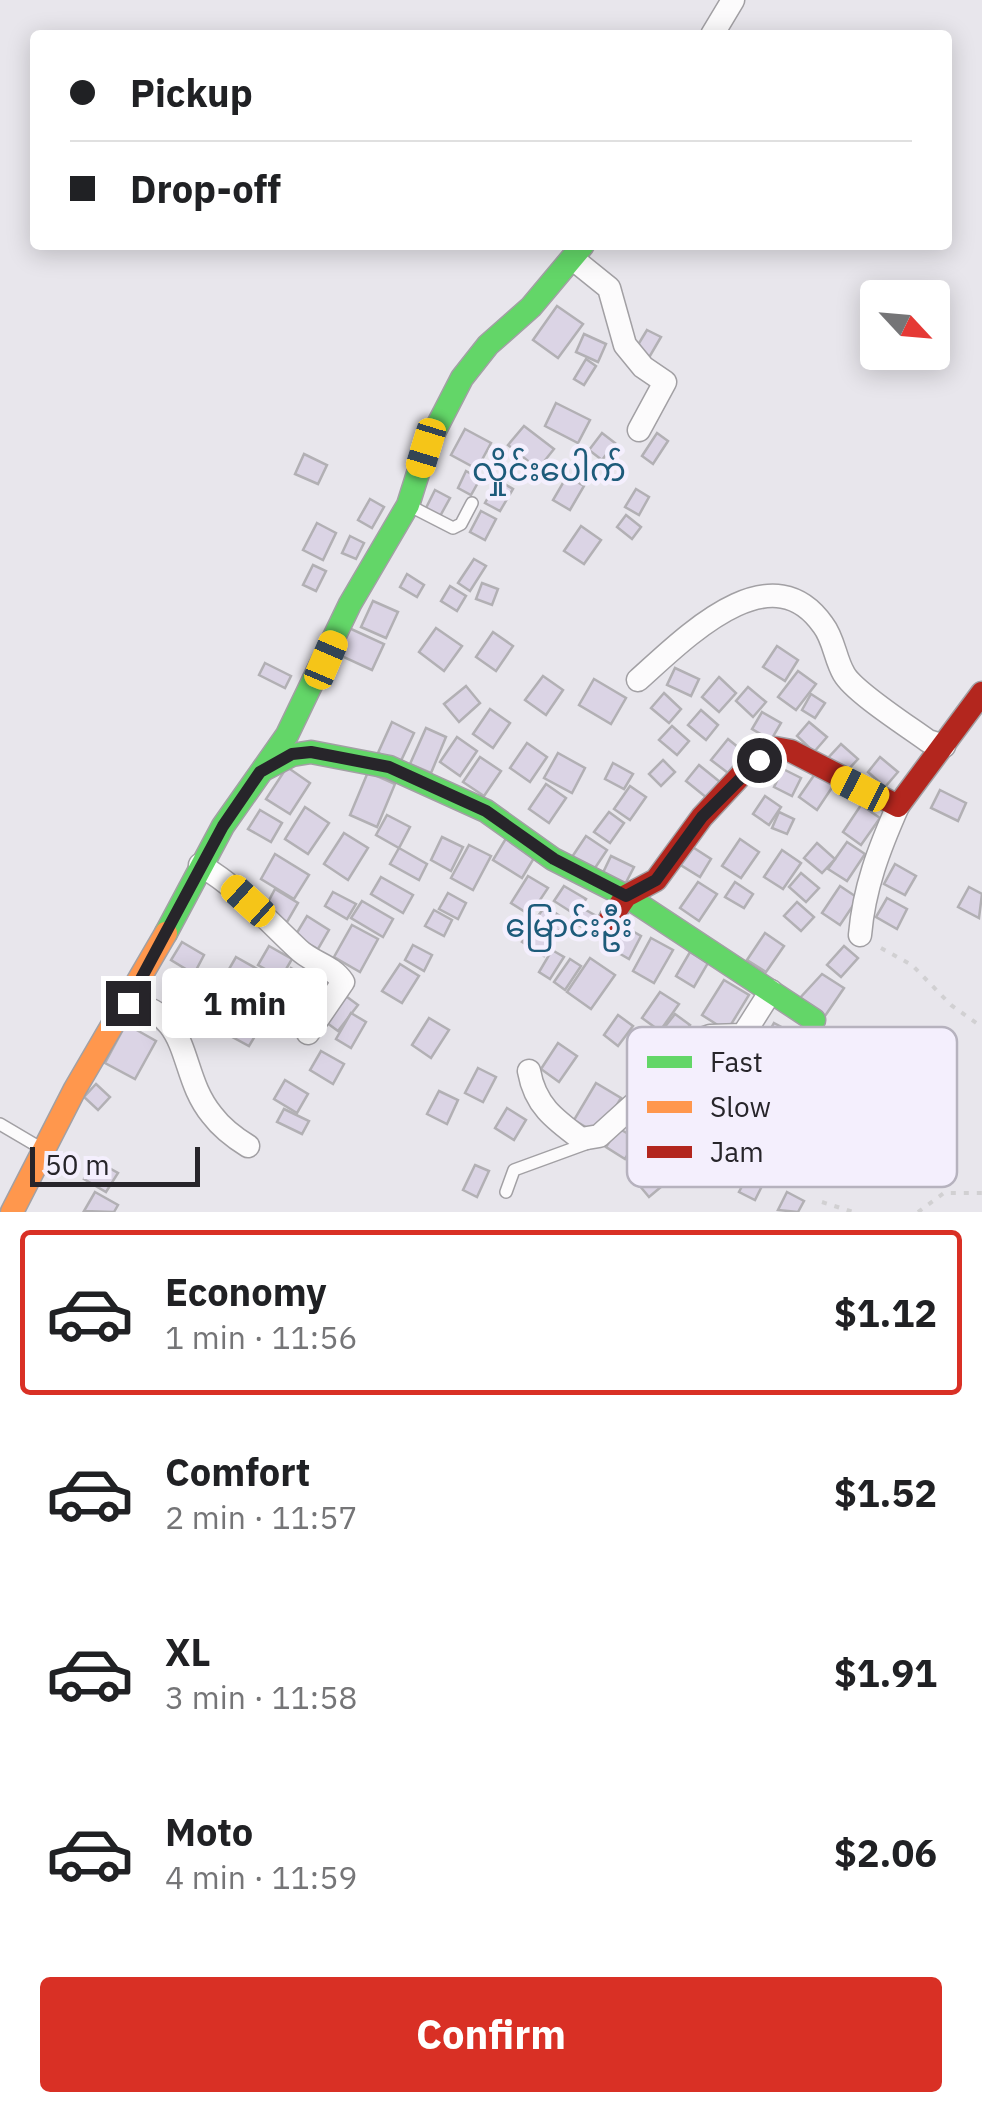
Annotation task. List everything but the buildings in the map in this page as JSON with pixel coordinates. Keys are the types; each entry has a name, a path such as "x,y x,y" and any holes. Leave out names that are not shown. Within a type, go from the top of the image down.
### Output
{"street":[{"path":"715,30 733,0"},
{"path":"12,1212 74,1089 128,1003 200,865 287,734 350,604 408,505 426,448 462,378 488,345 532,307 578,252 608,288 625,345 643,367 666,382 639,430"},
{"path":"638,680 685,638 732,604 758,596 795,600 823,624 845,677 928,742 944,746"},
{"path":"860,935 867,886 898,806 982,693"},
{"path":"610,919 626,896 656,880 702,817 743,773 776,748 790,751 898,806"},
{"path":"260,772 292,754 311,752 389,767 486,811 554,859 626,896 814,1020"},
{"path":"200,865 223,878 301,952 343,982 308,1032"},
{"path":"748,1027 770,991"},
{"path":"128,1003 148,1006 169,1020 210,1114 248,1146"},
{"path":"529,1071 533,1095 551,1117 581,1138 596,1138 627,1110"}],"lane":[{"path":"408,505 453,528 461,524 472,503"},
{"path":"0,1124 44,1150"},
{"path":"506,1192 514,1170 582,1148 596,1138"}],"path":[{"path":"860,935 912,965 951,1006 982,1028"},
{"path":"918,1212 944,1192 982,1193"},
{"path":"822,1202 853,1212"}],"traffic: fast":[{"path":"166,933 223,826 287,735 350,604 408,505 426,448 462,378 488,345 531,307 579,250"},
{"path":"263,770 292,755 311,752 389,767 486,811 553,859 626,896 814,1020"}],"traffic: slow":[{"path":"12,1212 75,1089 166,933"}],"traffic: jam":[{"path":"610,919 626,896 656,880 702,817 743,773 775,748 791,751 898,806 982,693"}],"district":[{"name":"လှိုင်းပေါက်","path":"549,470"},
{"name":"မြောင်းဦး","path":"569,926"}],"route":[{"path":"128,1003 223,826 260,772 292,754 311,752 389,767 486,811 554,859 626,896 656,880 702,817 759,760"}]}
